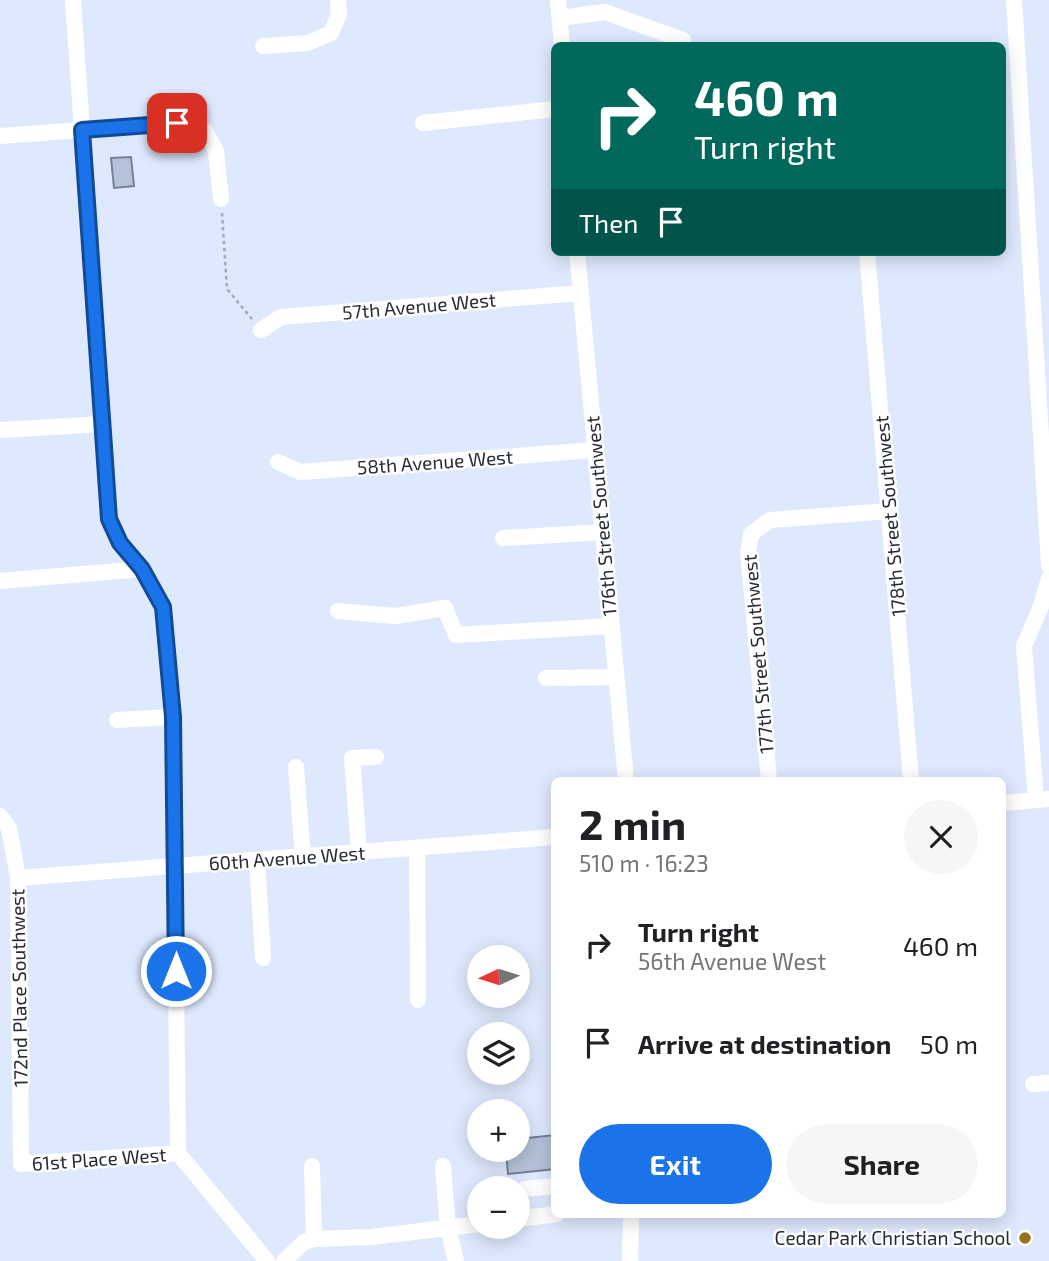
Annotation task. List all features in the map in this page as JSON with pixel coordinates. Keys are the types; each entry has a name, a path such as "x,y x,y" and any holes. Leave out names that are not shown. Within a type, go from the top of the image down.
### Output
{"street":[{"path":"73,0 109,519 120,543 142,569 163,607 173,717 178,1153 267,1261"},
{"path":"263,46 308,43 331,33 339,14 338,0"},
{"path":"558,0 562,42"},
{"path":"1014,0 1010,62 1049,565"},
{"path":"560,19 605,12 683,40"},
{"path":"424,123 551,110"},
{"path":"0,136 177,123 205,131 216,151 221,199"},
{"name":"176th Street Southwest","path":"578,256 626,777"},
{"name":"178th Street Southwest","path":"867,256 911,777"},
{"name":"57th Avenue West","path":"261,330 281,317 581,293"},
{"path":"0,430 102,424"},
{"name":"58th Avenue West","path":"278,461 300,472 595,450"},
{"name":"177th Street Southwest","path":"769,777 748,552 755,529 770,520 890,511"},
{"path":"503,538 603,532"},
{"path":"0,581 142,569"},
{"path":"1006,803 1043,799 1024,646 1048,589 1049,578"},
{"path":"338,611 396,616 446,608 456,635 611,626"},
{"path":"546,678 616,677"},
{"path":"117,720 173,717"},
{"path":"359,852 352,758 376,757"},
{"path":"296,767 303,857"},
{"name":"172nd Place Southwest","path":"0,816 9,828 18,878 21,1164"},
{"name":"60th Avenue West","path":"18,878 551,837"},
{"path":"417,848 418,1000"},
{"path":"257,860 263,958"},
{"name":"61st Place West","path":"21,1164 178,1153"},
{"path":"312,1166 314,1239"},
{"path":"443,1166 448,1228 456,1261"},
{"path":"530,1188 551,1186"},
{"path":"530,1213 551,1214"},
{"path":"630,1261 631,1218"},
{"path":"284,1261 304,1242 314,1239 467,1226"}],"path":[{"path":"221,199 227,289 261,330"}],"building":[{"path":"131,157 134,186 114,188 111,158"},
{"path":"551,1135 551,1169 508,1174 507,1162 530,1162 530,1138"}],"place":[{"name":"Cedar Park Christian School","path":"1025,1238"}],"route":[{"path":"176,971 173,717 163,607 142,569 120,543 109,519 82,130 177,123"}]}
